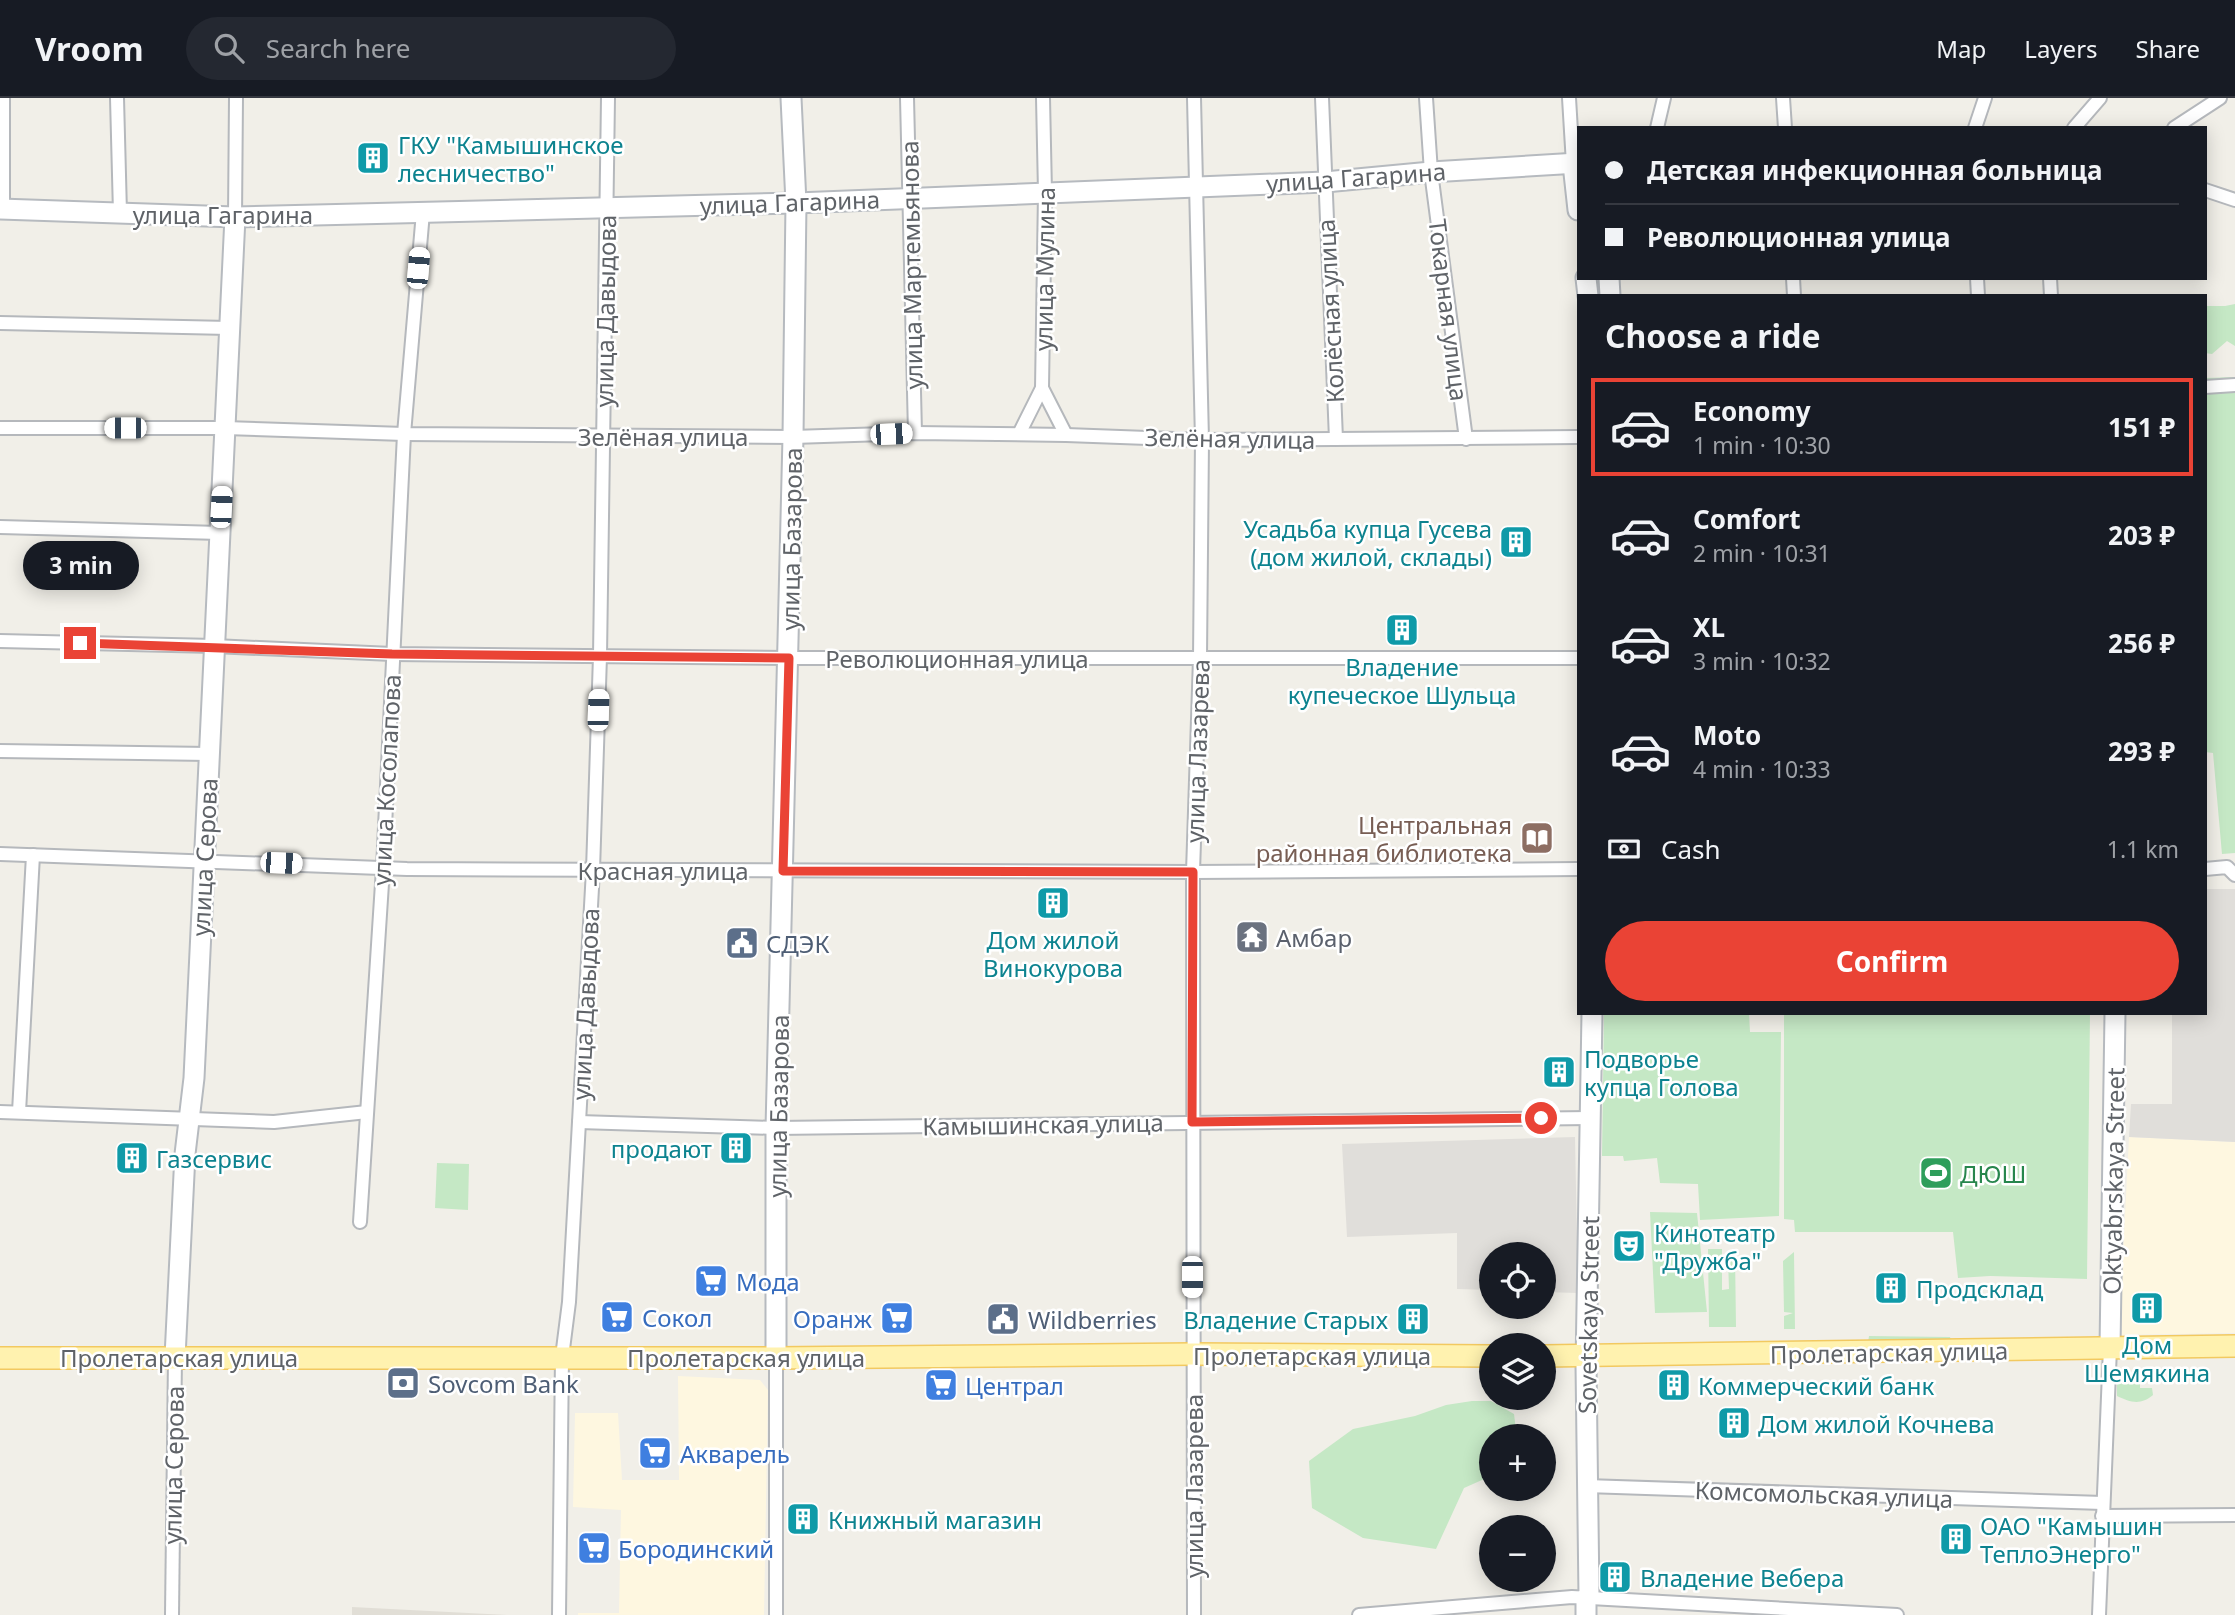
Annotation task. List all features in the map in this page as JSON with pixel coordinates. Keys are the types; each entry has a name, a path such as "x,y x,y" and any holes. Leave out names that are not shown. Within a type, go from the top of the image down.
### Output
{"main road":[{"name":"Пролетарская улица","path":"1556,1356 2235,1346"},
{"name":"Пролетарская улица","path":"0,1358 776,1358 1193,1354 1479,1356"}],"street":[{"path":"2,209 3,98"},
{"path":"117,98 120,213"},
{"name":"улица Серова","path":"172,1615 175,1357 185,1154 194,1078 235,217 236,98"},
{"name":"улица Давыдова","path":"559,1615 562,1357 569,1302 593,870 600,656 608,98"},
{"name":"улица Базарова","path":"776,1358 776,1128 789,658 796,202 791,98"},
{"name":"улица Мартемьянова","path":"907,98 915,433"},
{"name":"улица Мулина","path":"1043,98 1045,192 1042,388 1066,435"},
{"name":"улица Лазарева","path":"1194,98 1202,440 1200,657 1193,872 1194,1615"},
{"name":"Колёсная улица","path":"1322,98 1336,439"},
{"name":"Токарная улица","path":"1426,98 1432,172 1466,439"},
{"path":"1569,98 1577,187"},
{"path":"1657,126 1664,98"},
{"path":"1783,98 1785,126"},
{"path":"1976,126 1985,98"},
{"path":"2076,126 2099,98"},
{"path":"2177,126 2220,98"},
{"name":"улица Гагарина","path":"2,209 235,217 608,208 1325,182 1432,172 1576,164"},
{"path":"2207,191 2235,201"},
{"name":"улица Косолапова","path":"360,1222 383,867 404,434 423,212"},
{"path":"0,323 229,328"},
{"path":"2207,387 2235,386"},
{"path":"1019,434 1042,388"},
{"name":"Зелёная улица","path":"0,428 225,428 404,434 602,436 1019,434 1202,440 1577,437"},
{"path":"0,527 219,533"},
{"name":"Революционная улица","path":"0,641 392,654 789,658 1577,658"},
{"path":"0,751 209,754"},
{"name":"Красная улица","path":"0,854 383,867 593,870 1577,870"},
{"path":"19,1112 33,855"},
{"path":"2207,869 2231,871"},
{"name":"Sovetskaya Street","path":"1586,1607 1589,1596 1586,1357 1591,1015"},
{"name":"Oktyabrskaya Street","path":"2110,1348 2115,1015"},
{"path":"0,1112 274,1122 367,1112"},
{"name":"Камышинская улица","path":"579,1122 776,1128 1591,1118"},
{"path":"2099,1615 2110,1348"},
{"path":"776,1358 776,1615"},
{"name":"Комсомольская улица","path":"1586,1486 2103,1503"},
{"path":"2102,1516 2235,1515"},
{"path":"1359,1615 1572,1597 1586,1607 1897,1615"}],"shaded area":[{"path":"2207,889 2235,889 2235,1142 2129,1137 2131,1104 2172,1104 2172,1015 2207,1015"},
{"path":"1575,1137 1578,1293 1556,1292 1556,1242 1479,1242 1479,1290 1457,1289 1457,1233 1347,1237 1342,1144"},
{"path":"2129,1137 2235,1142 2235,1333 2119,1335"},
{"path":"678,1376 760,1380 768,1390 764,1615 578,1615 619,1613 621,1510 573,1507 575,1413 618,1413 622,1480 679,1480"},
{"path":"352,1607 507,1615 352,1615"}],"green space":[{"path":"2235,304 2235,346 2227,341 2212,354 2207,353 2207,306"},
{"path":"2235,377 2235,853 2222,854 2213,753 2207,752 2207,378"},
{"path":"1604,1015 1749,1015 1750,1032 1781,1032 1779,1216 1700,1220 1698,1184 1660,1183 1657,1158 1624,1161 1623,1156 1602,1156"},
{"name":"ДЮШ","path":"1784,1015 2090,1015 2087,1279 1990,1276 1958,1278 1953,1232 1795,1232 1794,1220 1784,1219"},
{"path":"437,1163 469,1164 468,1210 435,1208"},
{"path":"1650,1212 1697,1213 1707,1312 1655,1313"},
{"path":"1708,1249 1722,1249 1722,1290 1729,1289 1728,1260 1735,1254 1736,1327 1709,1327"},
{"path":"1794,1252 1795,1329 1784,1329 1784,1316 1793,1313 1784,1312 1783,1261"},
{"path":"1869,1336 1950,1337 1952,1344 1868,1343"},
{"path":"2120,1374 2140,1374 2140,1388 2152,1388 2153,1395 2144,1401 2135,1402 2117,1396 2117,1379"},
{"path":"1479,1401 1479,1410 1507,1410 1514,1414 1515,1424 1479,1424 1479,1481 1464,1488 1436,1549 1363,1538 1312,1508 1309,1461 1353,1429 1415,1416 1446,1405"}],"place":[{"name":"ГКУ \"Камышинское лесничество\"","path":"373,158"},
{"name":"Усадьба купца Гусева (дом жилой, склады)","path":"1516,542"},
{"name":"Владение купеческое Шульца","path":"1402,630"},
{"name":"Центральная районная библиотека","path":"1537,838"},
{"name":"Дом жилой Винокурова","path":"1053,903"},
{"name":"Амбар","path":"1252,937"},
{"name":"СДЭК","path":"742,943"},
{"name":"Подворье купца Голова","path":"1559,1072"},
{"name":"продают","path":"736,1148"},
{"name":"Газсервис","path":"132,1158"},
{"name":"ДЮШ","path":"1936,1173"},
{"name":"Кинотеатр \"Дружба\"","path":"1629,1246"},
{"name":"Мода","path":"711,1281"},
{"name":"Продсклад","path":"1891,1288"},
{"name":"Дом Шемякина","path":"2147,1308"},
{"name":"Сокол","path":"617,1317"},
{"name":"Оранж","path":"897,1318"},
{"name":"Wildberries","path":"1003,1319"},
{"name":"Владение Старых","path":"1413,1319"},
{"name":"Sovcom Bank","path":"403,1383"},
{"name":"Централ","path":"941,1385"},
{"name":"Коммерческий банк","path":"1674,1385"},
{"name":"Дом жилой Кочнева","path":"1734,1423"},
{"name":"Акварель","path":"655,1453"},
{"name":"Книжный магазин","path":"803,1519"},
{"name":"ОАО \"Камышин ТеплоЭнерго\"","path":"1956,1539"},
{"name":"Бородинский","path":"594,1548"},
{"name":"Владение Вебера","path":"1615,1577"}],"route":[{"path":"80,643 392,654 789,658 783,871 1193,872 1192,1122 1541,1118"}]}
